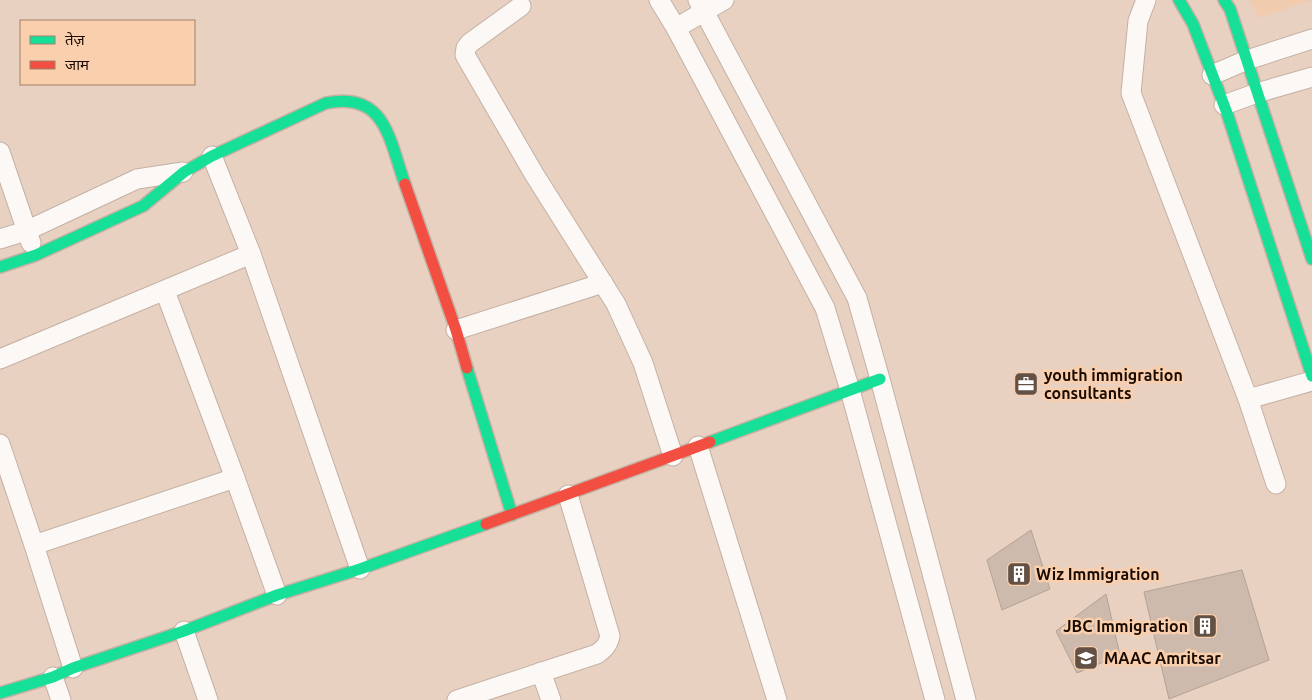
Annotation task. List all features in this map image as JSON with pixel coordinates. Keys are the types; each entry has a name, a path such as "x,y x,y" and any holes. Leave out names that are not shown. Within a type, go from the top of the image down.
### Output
{"street":[{"path":"659,0 676,28 825,308 850,390 935,700"},
{"path":"676,28 702,6 724,0"},
{"path":"1146,0 1138,21 1130,93 1248,399 1276,484"},
{"path":"1179,0 1193,24 1224,105 1312,376"},
{"path":"1224,0 1230,9 1312,259"},
{"path":"521,6 470,43 466,48 466,55 534,174 616,304 643,363 673,456"},
{"path":"702,6 856,298 880,379 966,700"},
{"path":"1212,75 1247,60 1312,39"},
{"path":"1224,105 1312,76"},
{"path":"0,266 36,255 143,206 184,172 212,156 326,103 337,101 354,102 370,107 384,124 456,330 512,515"},
{"path":"0,152 26,231 36,255"},
{"path":"212,156 251,254 360,569"},
{"path":"0,239 26,231 137,179 184,172"},
{"path":"0,359 251,254"},
{"path":"456,330 603,284"},
{"path":"165,291 277,595"},
{"path":"0,693 53,677 73,668 184,631 277,595 360,569 512,515 880,379"},
{"path":"1248,399 1312,381"},
{"path":"0,444 73,668"},
{"path":"698,446 777,700"},
{"path":"34,545 235,478"},
{"path":"456,700 597,654 609,642 610,636 568,495"},
{"path":"184,631 208,700"},
{"path":"541,672 551,700"},
{"path":"53,677 60,700"}],"shaded area":[{"path":"1249,0 1312,0 1259,18"}],"building":[{"name":"Wiz Immigration","path":"1031,530 1050,589 1002,610 987,560"},
{"name":"JBC Immigration","path":"1242,570 1269,660 1169,699 1144,592"},
{"path":"1106,594 1120,655 1077,673 1056,631"}],"traffic: fast":[{"path":"1179,0 1193,24 1227,113 1312,376"},
{"path":"1224,0 1230,9 1312,259"},
{"path":"0,267 36,255 143,206 184,172 212,156 326,103 346,101 361,104 373,112 382,122 389,136 405,184"},
{"path":"467,368 512,515"},
{"path":"710,442 880,379"},
{"path":"0,693 53,677 73,668 184,631 277,595 360,569 486,524"}],"traffic: jam":[{"path":"405,184 456,330 467,368"},
{"path":"486,524 710,442"}],"place":[{"name":"youth immigration consultants","path":"1026,384"},
{"name":"Wiz Immigration","path":"1019,574"},
{"name":"JBC Immigration","path":"1205,626"},
{"name":"MAAC Amritsar","path":"1086,658"}]}
